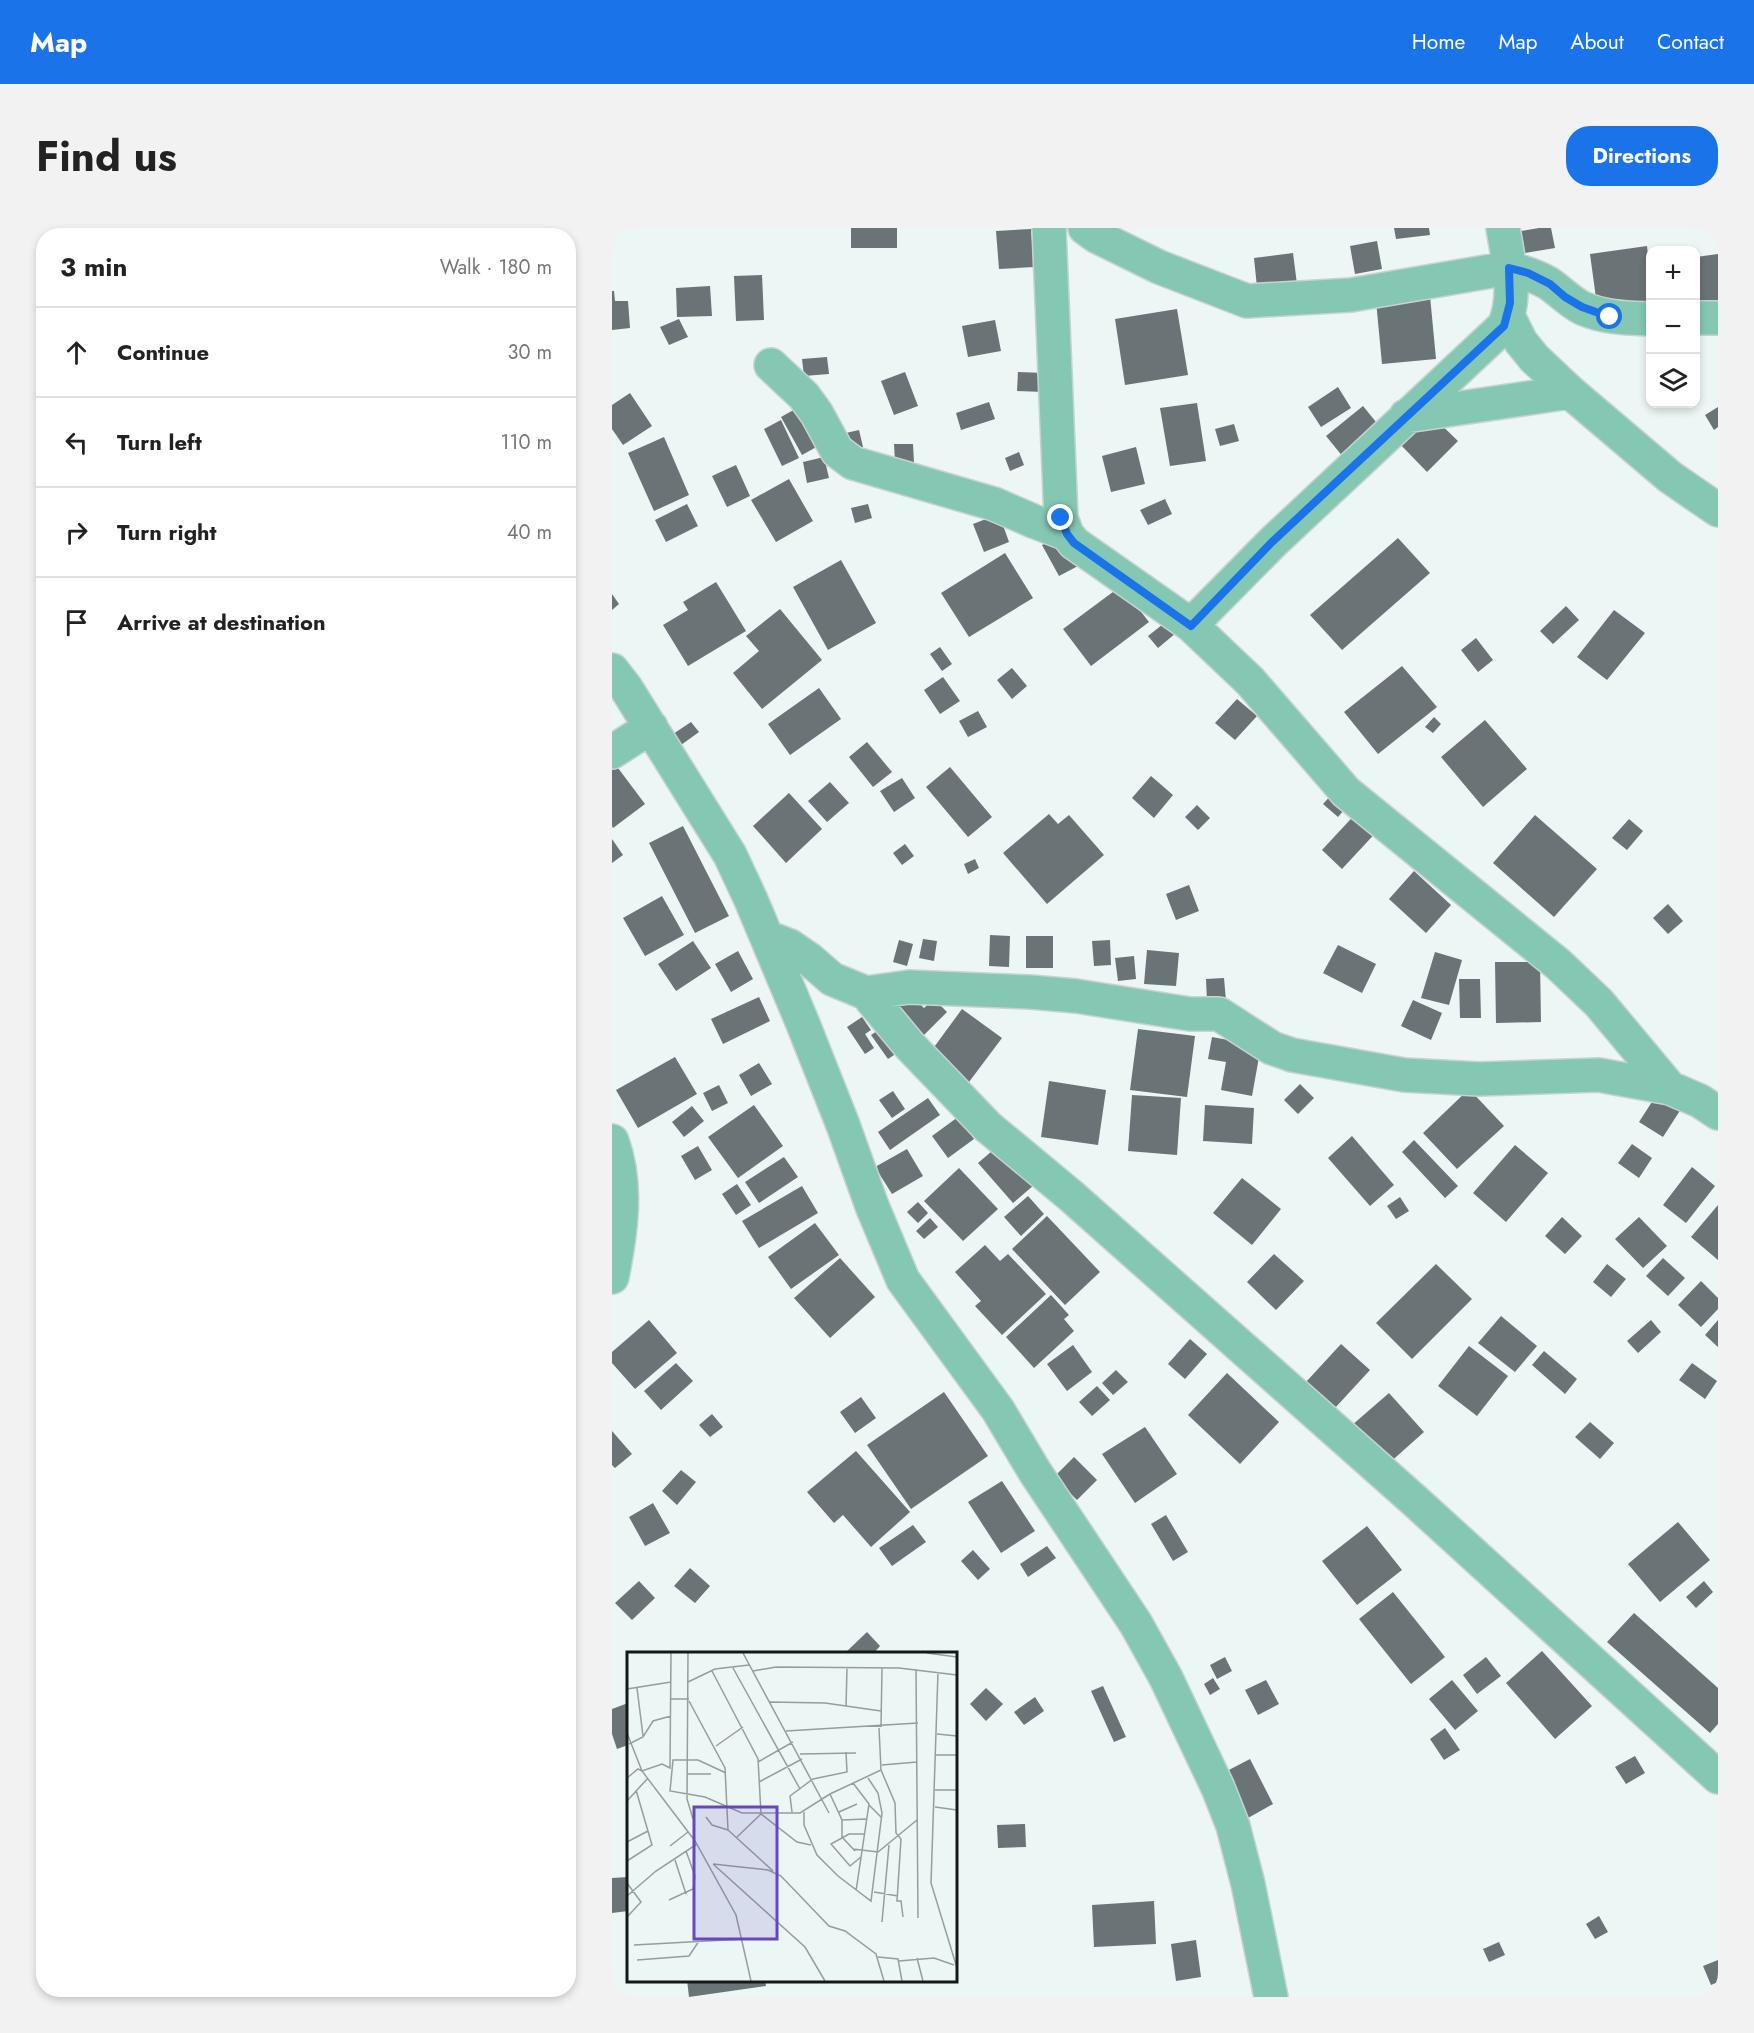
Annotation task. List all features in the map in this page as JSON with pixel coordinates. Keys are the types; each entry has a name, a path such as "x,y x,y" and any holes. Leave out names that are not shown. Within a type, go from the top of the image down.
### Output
{"street":[{"path":"1049,228 1061,518 1067,534 1074,543 1191,626 1256,688 1346,792 1558,964 1599,1003 1670,1088"},
{"path":"1085,228 1096,236 1159,267 1247,302 1351,295 1509,268 1528,273 1550,284 1565,297 1582,307 1610,317 1646,319"},
{"path":"1191,626 1272,542 1504,326 1508,316 1511,287 1503,228"},
{"path":"1508,316 1521,342 1534,358 1570,392 1670,477 1718,510"},
{"path":"1700,318 1718,318"},
{"path":"771,365 804,396 817,414 837,451 853,463 994,504 1067,534"},
{"path":"1406,416 1570,392"},
{"path":"612,669 651,727 730,855 767,937 903,1280 998,1410 1035,1472 1136,1624 1166,1678 1218,1788 1233,1826 1248,1884 1271,1997"},
{"path":"612,752 651,727"},
{"path":"767,937 790,946 832,979 866,993 910,1046 988,1127 1070,1195 1415,1501 1718,1777"},
{"path":"866,993 909,987 1076,996 1190,1014 1219,1014 1272,1048 1292,1055 1404,1075 1479,1078 1599,1075 1670,1088 1700,1101 1718,1113"},
{"path":"612,1140 617,1155 622,1211 612,1277"}],"building":[{"path":"851,228 897,228 897,248 851,248"},
{"path":"1394,228 1429,228 1430,235 1396,239"},
{"path":"1551,228 1555,248 1525,253 1521,231"},
{"path":"1031,229 1034,267 999,269 996,231"},
{"path":"1377,241 1382,269 1355,274 1350,246"},
{"path":"1646,246 1646,307 1598,313 1590,254"},
{"path":"1293,253 1298,292 1258,297 1254,258"},
{"path":"1718,254 1718,307 1700,309 1700,256"},
{"path":"762,275 764,320 736,321 734,276"},
{"path":"710,286 712,316 677,317 676,288"},
{"path":"612,291 614,291 615,301 628,301 630,328 612,330"},
{"path":"1430,296 1436,359 1382,364 1376,301"},
{"path":"1177,309 1188,375 1125,385 1115,319"},
{"path":"679,319 688,337 669,345 660,327"},
{"path":"995,320 1001,351 968,357 962,326"},
{"path":"827,357 829,374 804,376 802,359"},
{"path":"905,372 918,406 894,415 881,381"},
{"path":"1018,372 1045,373 1044,392 1017,391"},
{"path":"1338,387 1351,408 1321,427 1308,407"},
{"path":"630,393 652,426 623,445 612,429 612,405"},
{"path":"989,402 995,419 961,430 956,413"},
{"path":"1197,403 1206,461 1170,466 1160,408"},
{"path":"1363,406 1385,433 1348,463 1326,436"},
{"path":"799,407 820,445 802,455 781,417"},
{"path":"1718,407 1718,427 1714,430 1705,415"},
{"path":"1428,412 1458,441 1427,472 1398,442"},
{"path":"781,420 799,458 782,466 764,429"},
{"path":"1234,424 1239,441 1220,446 1215,429"},
{"path":"859,430 863,447 840,453 837,435"},
{"path":"664,437 689,495 654,511 628,453"},
{"path":"894,444 913,444 914,463 895,463"},
{"path":"1136,447 1145,484 1111,492 1102,456"},
{"path":"1019,452 1024,465 1010,471 1005,458"},
{"path":"824,457 829,478 807,483 803,462"},
{"path":"736,465 750,496 727,507 712,476"},
{"path":"789,479 813,521 776,542 751,500"},
{"path":"1165,499 1172,514 1148,525 1140,510"},
{"path":"687,504 698,526 666,542 655,520"},
{"path":"868,504 872,518 855,523 851,508"},
{"path":"999,514 1009,542 984,552 973,524"},
{"path":"1062,535 1078,566 1059,576 1042,545"},
{"path":"1398,538 1430,573 1342,650 1310,615"},
{"path":"1005,553 1033,598 969,637 941,593"},
{"path":"841,560 876,623 828,650 793,587"},
{"path":"716,582 746,631 688,666 663,625 688,610 683,602"},
{"path":"1121,586 1149,622 1091,666 1063,629"},
{"path":"612,594 619,604 612,610"},
{"path":"1566,606 1579,620 1553,644 1540,631"},
{"path":"780,609 822,660 762,709 733,673 759,651 746,636"},
{"path":"1614,610 1645,633 1607,680 1577,657"},
{"path":"1167,621 1176,633 1158,648 1148,636"},
{"path":"1476,638 1493,660 1478,672 1461,650"},
{"path":"940,647 952,664 942,671 930,654"},
{"path":"1402,666 1437,707 1378,754 1344,712"},
{"path":"1012,668 1027,686 1012,699 997,680"},
{"path":"943,677 960,701 940,714 924,690"},
{"path":"819,688 841,719 790,755 768,724"},
{"path":"1237,699 1257,716 1235,740 1215,723"},
{"path":"978,711 987,727 968,737 959,721"},
{"path":"1434,717 1441,724 1433,733 1425,727"},
{"path":"1485,720 1527,769 1483,807 1441,757"},
{"path":"691,722 699,732 681,745 673,734"},
{"path":"867,742 892,772 873,787 849,757"},
{"path":"612,760 645,804 613,828 612,826"},
{"path":"950,767 992,817 968,837 926,787"},
{"path":"1151,776 1173,795 1154,818 1132,798"},
{"path":"902,778 915,798 894,812 880,791"},
{"path":"830,782 849,803 827,822 808,801"},
{"path":"1335,791 1349,804 1338,817 1323,804"},
{"path":"789,793 822,829 786,863 753,826"},
{"path":"1197,805 1210,818 1198,830 1185,817"},
{"path":"1361,808 1381,827 1342,869 1322,850"},
{"path":"1049,814 1058,824 1069,815 1104,855 1047,904 1003,853"},
{"path":"1535,815 1597,869 1554,917 1493,863"},
{"path":"1629,819 1643,831 1627,850 1612,838"},
{"path":"683,826 729,916 695,933 649,843"},
{"path":"612,839 623,855 612,863"},
{"path":"905,844 914,856 902,865 893,853"},
{"path":"975,859 979,868 968,874 964,864"},
{"path":"1414,871 1451,905 1426,933 1389,899"},
{"path":"1189,885 1199,911 1176,920 1166,894"},
{"path":"662,896 684,935 645,956 623,918"},
{"path":"1668,904 1683,921 1668,934 1653,918"},
{"path":"990,935 1010,936 1009,967 989,966"},
{"path":"1026,936 1053,936 1053,968 1026,968"},
{"path":"923,939 937,941 934,961 919,958"},
{"path":"899,940 913,944 907,966 893,962"},
{"path":"1110,940 1111,965 1094,966 1092,941"},
{"path":"693,941 711,968 676,991 658,964"},
{"path":"1338,945 1376,964 1362,993 1323,973"},
{"path":"1147,950 1179,953 1176,986 1144,984"},
{"path":"738,951 753,979 731,992 715,964"},
{"path":"1435,952 1462,960 1449,1005 1421,998"},
{"path":"1134,956 1136,979 1118,981 1115,958"},
{"path":"1495,962 1540,962 1541,1022 1496,1023"},
{"path":"1224,978 1226,1001 1207,1002 1206,979"},
{"path":"1459,979 1480,979 1481,1018 1460,1018"},
{"path":"909,993 924,1008 934,999 947,1012 924,1035 896,1006"},
{"path":"759,997 770,1021 723,1044 711,1019"},
{"path":"1413,1000 1442,1013 1431,1040 1401,1026"},
{"path":"962,1009 1002,1038 969,1082 929,1054"},
{"path":"862,1017 871,1030 865,1034 874,1048 865,1054 847,1027"},
{"path":"886,1025 903,1049 888,1059 871,1035"},
{"path":"1138,1029 1195,1036 1187,1097 1130,1090"},
{"path":"1212,1037 1261,1046 1252,1096 1221,1090 1226,1062 1208,1059"},
{"path":"675,1057 697,1094 638,1128 616,1090"},
{"path":"759,1063 772,1084 751,1096 739,1075"},
{"path":"1049,1081 1106,1090 1098,1145 1041,1137"},
{"path":"1300,1084 1314,1098 1298,1114 1284,1100"},
{"path":"719,1085 728,1103 712,1111 703,1093"},
{"path":"1469,1089 1504,1126 1457,1169 1423,1133"},
{"path":"893,1091 905,1109 892,1118 879,1100"},
{"path":"1657,1094 1681,1109 1663,1137 1639,1122"},
{"path":"1132,1095 1181,1098 1177,1155 1128,1151"},
{"path":"928,1098 940,1115 890,1150 878,1132"},
{"path":"754,1105 783,1146 738,1178 708,1137"},
{"path":"1205,1105 1254,1108 1252,1144 1203,1141"},
{"path":"692,1106 704,1121 684,1137 672,1122"},
{"path":"958,1117 974,1139 948,1158 932,1136"},
{"path":"1352,1136 1394,1185 1370,1206 1328,1158"},
{"path":"1414,1140 1458,1186 1445,1198 1402,1152"},
{"path":"1632,1144 1652,1158 1639,1178 1618,1163"},
{"path":"999,1145 1034,1185 1013,1203 978,1163"},
{"path":"1515,1145 1548,1173 1506,1222 1473,1193"},
{"path":"698,1146 712,1170 695,1180 681,1156"},
{"path":"907,1149 923,1176 892,1194 875,1167"},
{"path":"784,1157 798,1177 759,1203 745,1182"},
{"path":"1692,1167 1715,1186 1686,1223 1663,1205"},
{"path":"959,1168 998,1209 963,1241 924,1201"},
{"path":"1242,1178 1281,1209 1252,1245 1213,1213"},
{"path":"737,1184 751,1205 736,1215 722,1194"},
{"path":"802,1186 818,1213 759,1248 742,1221"},
{"path":"1028,1196 1044,1214 1021,1236 1004,1217"},
{"path":"1400,1197 1409,1211 1396,1219 1387,1206"},
{"path":"918,1202 928,1213 918,1223 907,1212"},
{"path":"1718,1205 1718,1260 1691,1237"},
{"path":"1047,1216 1100,1272 1065,1305 1012,1249"},
{"path":"1562,1217 1582,1236 1565,1254 1545,1236"},
{"path":"1639,1217 1667,1246 1643,1268 1615,1239"},
{"path":"930,1218 938,1227 924,1239 916,1231"},
{"path":"815,1223 839,1255 791,1289 768,1257"},
{"path":"985,1245 1000,1261 1008,1254 1046,1294 1002,1335 975,1306 981,1301 955,1272"},
{"path":"1274,1254 1304,1281 1276,1310 1247,1282"},
{"path":"840,1258 875,1297 830,1338 794,1298"},
{"path":"1663,1258 1685,1278 1668,1296 1646,1276"},
{"path":"1436,1264 1472,1299 1412,1359 1376,1323"},
{"path":"1607,1264 1626,1279 1611,1297 1593,1282"},
{"path":"1701,1281 1718,1298 1718,1309 1701,1327 1678,1305"},
{"path":"1051,1295 1069,1315 1064,1319 1074,1331 1034,1368 1006,1337"},
{"path":"1501,1316 1537,1346 1515,1372 1478,1343"},
{"path":"649,1320 677,1353 635,1389 612,1363 612,1352"},
{"path":"1651,1320 1661,1332 1638,1353 1627,1341"},
{"path":"1718,1320 1718,1347 1705,1335"},
{"path":"1190,1339 1207,1354 1185,1379 1168,1364"},
{"path":"1341,1344 1370,1370 1335,1408 1306,1382"},
{"path":"1073,1345 1092,1372 1067,1391 1047,1364"},
{"path":"1469,1346 1508,1376 1477,1416 1438,1386"},
{"path":"1544,1351 1577,1379 1565,1394 1532,1365"},
{"path":"676,1363 693,1381 661,1410 644,1391"},
{"path":"1692,1363 1717,1381 1705,1399 1679,1380"},
{"path":"1116,1370 1128,1382 1113,1395 1102,1383"},
{"path":"1227,1373 1279,1422 1240,1464 1188,1415"},
{"path":"1097,1386 1110,1400 1092,1416 1079,1402"},
{"path":"944,1392 988,1456 911,1509 867,1445"},
{"path":"1389,1393 1424,1432 1387,1465 1351,1426"},
{"path":"861,1397 876,1418 855,1433 840,1412"},
{"path":"712,1414 723,1427 710,1437 699,1425"},
{"path":"1590,1422 1614,1443 1600,1459 1575,1437"},
{"path":"1145,1427 1177,1474 1135,1503 1102,1454"},
{"path":"612,1431 632,1454 615,1468 612,1465"},
{"path":"856,1451 910,1512 871,1547 843,1515 834,1523 807,1492"},
{"path":"1074,1457 1097,1480 1077,1500 1054,1477"},
{"path":"681,1470 696,1482 677,1505 662,1491"},
{"path":"1002,1481 1035,1531 1001,1553 968,1502"},
{"path":"653,1503 670,1533 645,1546 629,1517"},
{"path":"1166,1515 1188,1552 1173,1561 1151,1524"},
{"path":"1678,1522 1710,1560 1660,1602 1628,1564"},
{"path":"913,1525 926,1542 892,1566 879,1548"},
{"path":"1367,1526 1402,1570 1357,1605 1322,1561"},
{"path":"1047,1546 1056,1558 1028,1577 1020,1564"},
{"path":"973,1550 990,1569 978,1580 961,1561"},
{"path":"690,1568 710,1586 695,1603 674,1586"},
{"path":"639,1581 655,1598 632,1620 615,1603"},
{"path":"1704,1581 1713,1592 1696,1608 1686,1597"},
{"path":"1393,1592 1445,1657 1411,1684 1359,1619"},
{"path":"1634,1613 1718,1688 1718,1724 1710,1733 1607,1642"},
{"path":"867,1632 880,1646 875,1652 846,1652"},
{"path":"1542,1651 1592,1706 1555,1739 1506,1683"},
{"path":"1225,1657 1232,1671 1217,1679 1210,1665"},
{"path":"1486,1657 1501,1676 1477,1694 1463,1675"},
{"path":"1213,1678 1220,1689 1210,1695 1204,1684"},
{"path":"1266,1680 1279,1704 1258,1715 1245,1690"},
{"path":"1452,1680 1478,1711 1455,1730 1429,1699"},
{"path":"1103,1686 1126,1737 1114,1742 1091,1691"},
{"path":"986,1688 1003,1704 986,1721 970,1704"},
{"path":"1035,1697 1044,1711 1024,1725 1014,1712"},
{"path":"627,1703 627,1745 617,1749 612,1734 612,1709"},
{"path":"1445,1728 1460,1750 1444,1760 1430,1739"},
{"path":"1635,1756 1645,1773 1626,1784 1615,1767"},
{"path":"1250,1759 1273,1804 1248,1818 1225,1772"},
{"path":"1025,1824 1026,1847 998,1848 997,1825"},
{"path":"627,1877 627,1911 612,1913 612,1878"},
{"path":"1154,1901 1156,1944 1094,1947 1092,1905"},
{"path":"1599,1916 1608,1932 1595,1939 1586,1924"},
{"path":"1196,1940 1201,1977 1176,1981 1171,1944"},
{"path":"1499,1942 1505,1955 1489,1962 1483,1949"},
{"path":"1718,1960 1718,1982 1711,1985 1703,1966"},
{"path":"687,1982 765,1982 766,1986 689,1997"}],"route":[{"path":"1061,518 1067,534 1074,543 1191,626 1272,542 1504,326 1510,303 1509,268 1528,273 1550,284 1565,297 1582,307 1610,317"}]}
